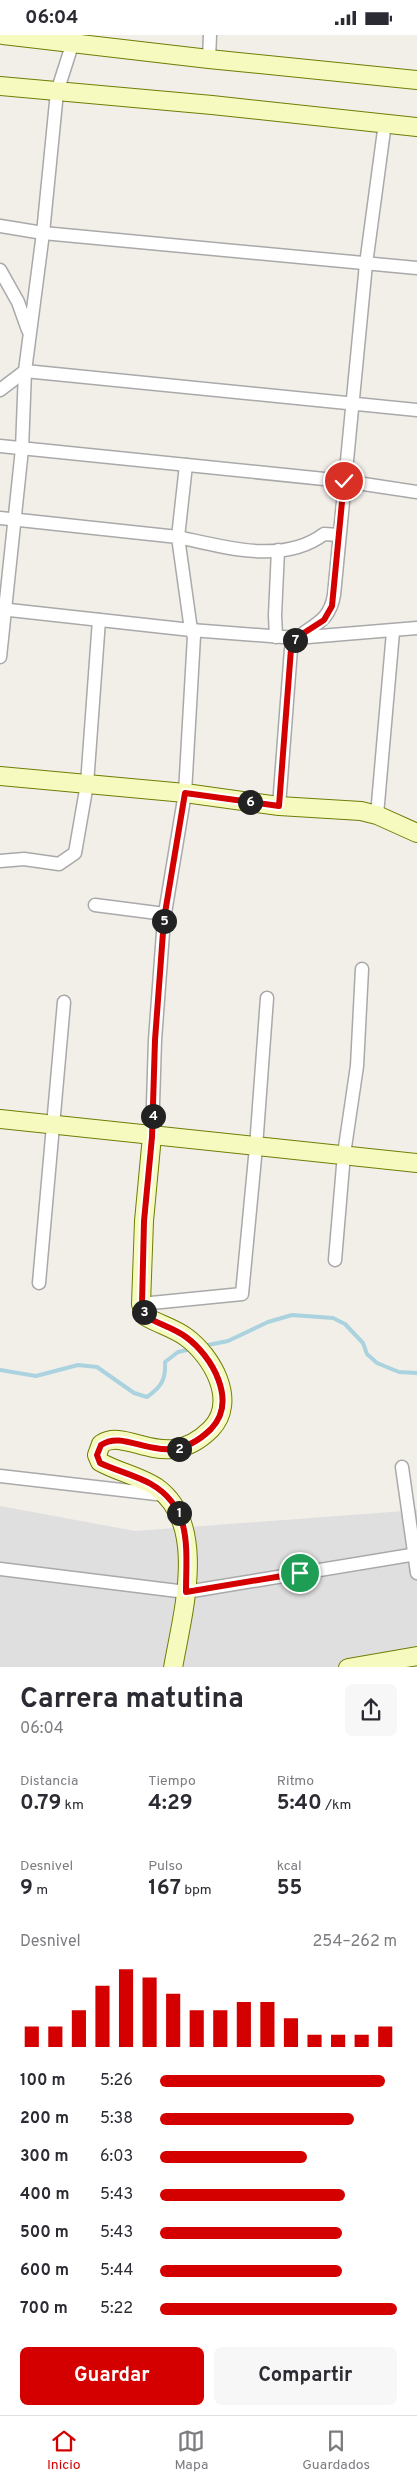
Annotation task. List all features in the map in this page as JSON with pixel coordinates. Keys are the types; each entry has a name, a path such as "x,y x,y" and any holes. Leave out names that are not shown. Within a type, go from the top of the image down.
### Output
{"street":[{"path":"3,35 208,59 417,80"},
{"path":"208,59 210,35"},
{"path":"0,657 2,610 15,519 22,449 25,371 57,92 73,42"},
{"path":"0,86 212,105 417,127"},
{"path":"279,806 291,649 296,638 324,620 332,606 366,263 385,123"},
{"path":"0,227 42,233 417,269"},
{"path":"0,270 18,302 29,335"},
{"path":"0,390 25,371 417,410"},
{"path":"0,446 344,481 417,492"},
{"path":"173,1667 186,1592 187,1537 185,1526 180,1514 165,1495 150,1483 100,1463 97,1455 98,1449 106,1441 114,1440 152,1449 171,1449 186,1446 202,1437 215,1424 222,1406 222,1393 211,1365 186,1337 145,1316 142,1304 144,1221 152,1137 155,1040 165,914 185,793 194,636 191,630 178,537 181,495 186,465"},
{"path":"0,519 15,519 178,537 238,550 278,551 304,546 324,534 339,535"},
{"path":"276,637 275,615 278,551"},
{"path":"2,610 191,630 296,638 417,629"},
{"path":"0,861 24,859 59,864 75,853 87,784 99,620"},
{"path":"377,815 393,632"},
{"path":"0,776 185,793 279,806 361,811 377,815 417,833"},
{"path":"95,905 165,914"},
{"path":"335,1260 344,1153 357,1065 362,969"},
{"path":"142,1304 242,1294 256,1147 267,998"},
{"path":"39,1283 64,1002"},
{"path":"0,1119 152,1137 344,1153 417,1163"},
{"path":"402,1467 417,1573"},
{"path":"0,1476 165,1495"},
{"path":"0,1569 186,1592 415,1554"},
{"path":"348,1667 417,1656"}],"shaded area":[{"path":"0,1506 135,1531 417,1510 417,1667 0,1667"}],"waterway":[{"path":"203,1346 228,1341 268,1322 292,1315 333,1318 345,1324 363,1343 367,1354 377,1363 399,1372 417,1373"},
{"path":"0,1370 36,1376 78,1365 97,1367 134,1393 147,1397 162,1383 165,1374 165,1362 178,1352 191,1349"}],"route":[{"path":"300,1573 186,1592 187,1537 180,1514 165,1495 150,1483 100,1463 97,1455 101,1445 106,1441 114,1440 130,1442 152,1449 181,1448 202,1437 215,1424 220,1414 222,1393 211,1365 186,1337 145,1316 142,1304 144,1221 152,1137 155,1040 163,956 164,919 185,793 279,806 291,649 296,638 324,620 332,606 344,481"}]}
